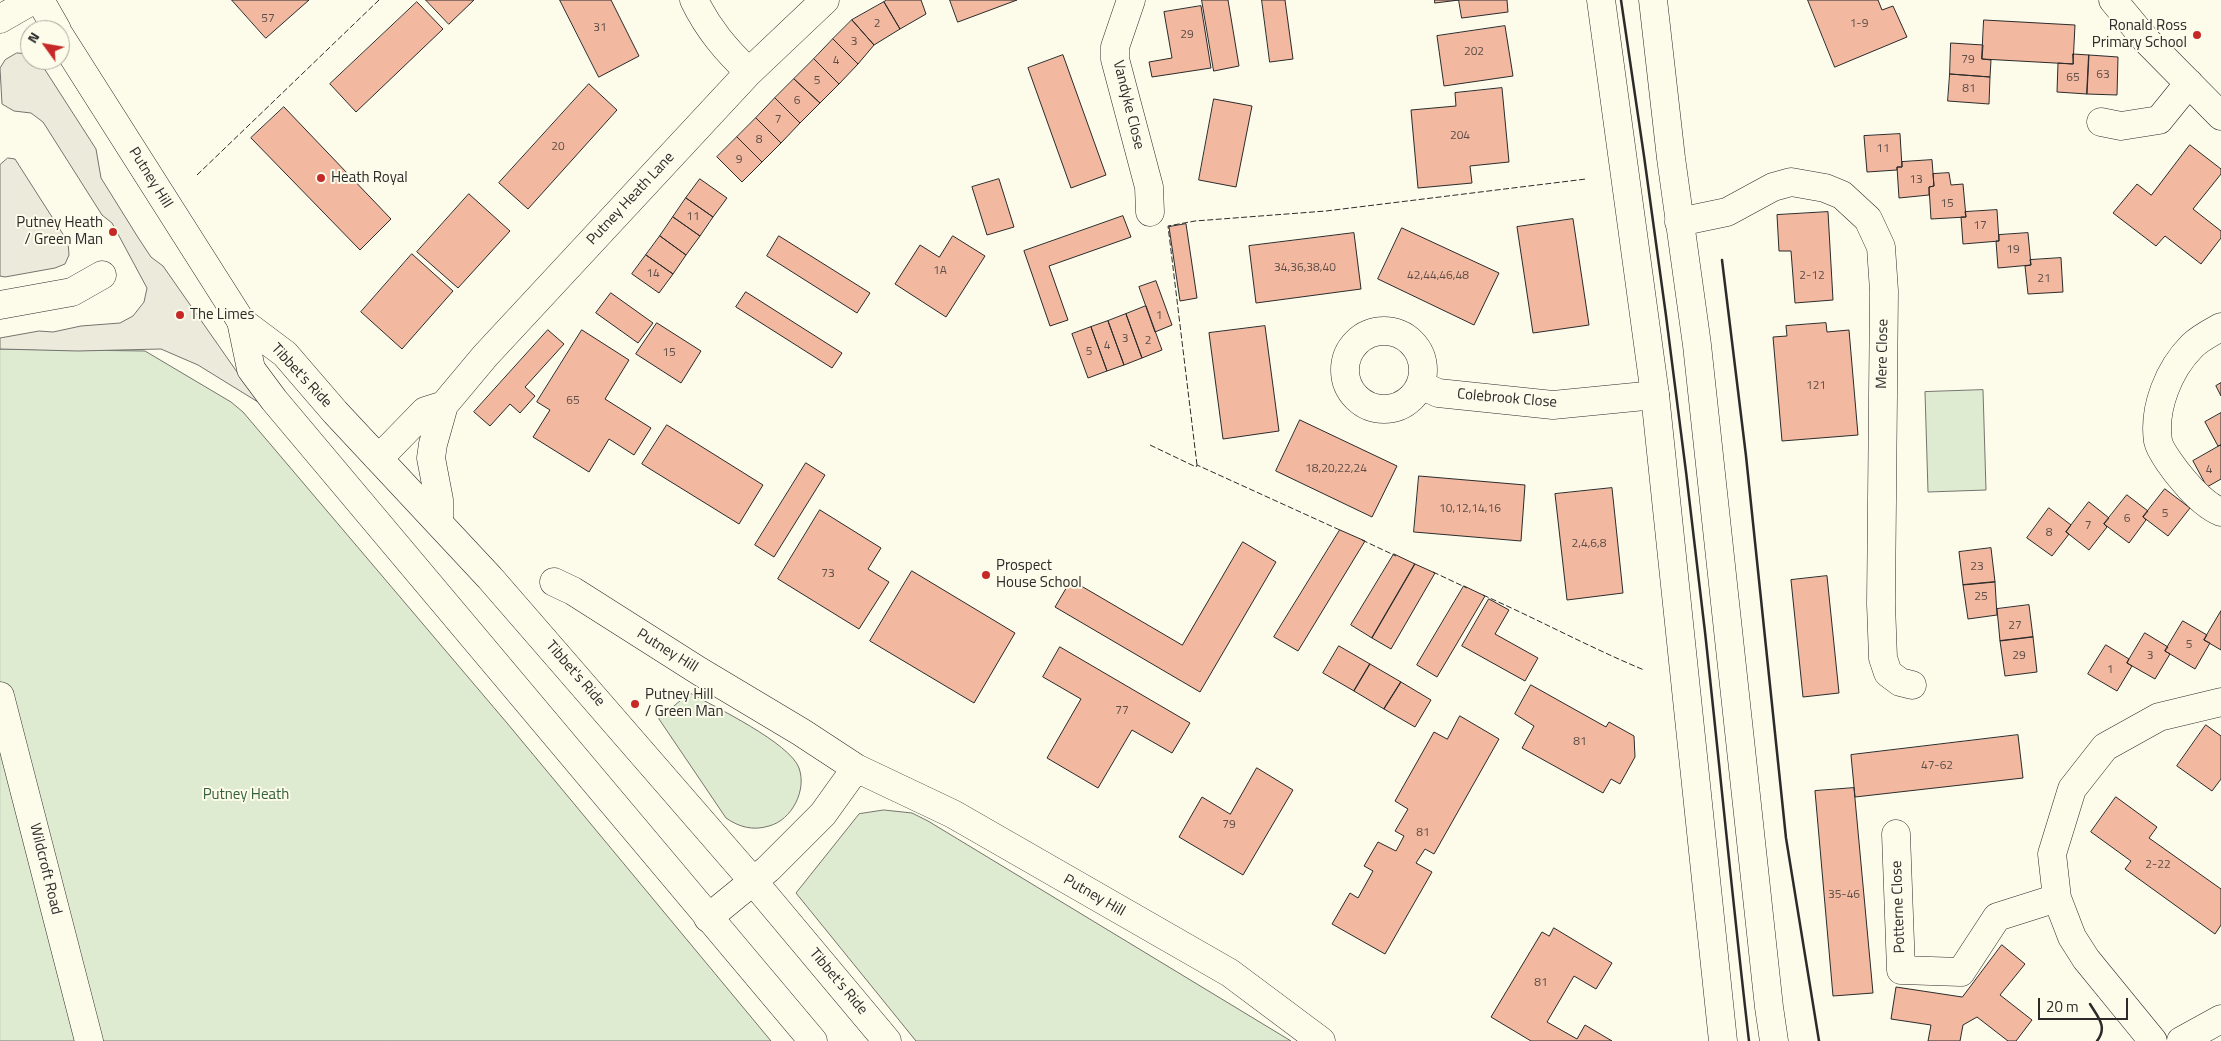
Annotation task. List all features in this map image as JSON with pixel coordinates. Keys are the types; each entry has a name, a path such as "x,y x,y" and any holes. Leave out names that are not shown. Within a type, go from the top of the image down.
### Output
{"main road":[{"path":"0,19 33,0"},
{"path":"40,0 51,20"},
{"path":"694,0 711,32 749,72"},
{"name":"Putney Heath Lane","path":"439,522 439,500 431,458 444,405 485,356 749,72 825,0"},
{"name":"Vandyke Close","path":"1131,0 1115,48 1115,59 1149,187 1150,212"},
{"path":"1601,0 1655,395 1723,1041"},
{"path":"1653,0 1679,222 1697,346 1774,1041"},
{"path":"2113,0 2146,40 2221,116"},
{"name":"Putney Hill","path":"70,52 241,321"},
{"path":"2101,122 2121,126 2158,120 2189,83"},
{"name":"Mere Close","path":"1679,222 1727,212 1761,192 1791,182 1825,188 1842,195 1868,220 1881,247 1884,290 1881,604 1883,658 1888,673 1900,682 1912,686"},
{"path":"0,305 72,292 102,275"},
{"name":"Tibbet's Ride","path":"241,321 285,354 565,662 888,1041"},
{"name":"Tibbet's Ride","path":"241,321 250,370 813,1041"},
{"path":"2221,326 2193,344 2177,364 2166,385 2159,417 2158,442 2177,473 2195,494 2221,512"},
{"name":"Colebrook Close","path":"1421,384 1438,393 1553,405 1655,395"},
{"name":"Putney Heath Lane","path":"377,457 388,450 425,412 444,405"},
{"name":"Putney Hill","path":"554,582 574,591 856,768 953,814 1230,973 1321,1041"},
{"name":"Wildcroft Road","path":"0,696 89,1041"},
{"path":"2153,1041 2086,959 2072,937 2057,898 2052,854 2072,789 2105,747 2159,717 2221,702"},
{"path":"708,918 753,881 823,814 856,768"},
{"name":"Potterne Close","path":"1896,834 1901,970 1961,972 1997,917 2057,898"},
{"path":"2181,1041 2221,1018"}],"green space":[{"name":"Putney Heath","path":"0,349 145,351 231,402 243,412 507,723 771,1041 0,1041"},
{"path":"1983,390 1986,490 1928,492 1925,392"},
{"path":"690,693 750,726 793,758 799,768 801,786 796,803 785,818 769,826 752,828 741,826 726,818 659,719"},
{"path":"884,810 912,813 928,821 1291,1041 916,1041 796,893 859,814"}],"shaded area":[{"path":"20,53 20,70 45,70 96,149 101,178 139,239 151,257 163,266 258,402 198,365 161,349 78,351 0,349 0,338 39,331 53,332 81,326 120,323 133,316 144,302 147,288 112,223 102,215 43,122 31,113 14,111 2,104 0,68 5,60"},
{"path":"8,158 15,159 68,242 69,255 65,264 55,268 5,277 0,276 0,165"}],"building":[{"path":"232,0 309,0 266,38"},
{"path":"426,0 474,0 449,24"},
{"path":"560,0 611,0 639,56 599,77"},
{"path":"887,0 921,0 926,14 900,29 884,2"},
{"path":"950,0 1017,0 958,22"},
{"path":"1202,0 1228,0 1239,66 1214,71"},
{"path":"1262,0 1285,0 1293,59 1270,62"},
{"path":"1435,0 1459,0 1435,3"},
{"path":"1459,0 1507,0 1508,12 1462,18"},
{"path":"1808,0 1878,0 1882,10 1893,6 1907,37 1835,67"},
{"path":"417,2 443,29 356,112 330,84"},
{"path":"884,2 900,29 874,45 852,20"},
{"path":"1201,6 1211,68 1152,77 1149,62 1172,58 1164,12"},
{"path":"852,20 874,45 858,64 833,39"},
{"path":"1984,20 2075,25 2073,64 1982,59"},
{"path":"1505,26 1513,76 1444,86 1437,36"},
{"path":"833,39 858,64 839,84 814,59"},
{"path":"1951,43 1983,45 1982,59 1991,60 1990,77 1950,74"},
{"path":"2073,54 2089,55 2087,94 2057,92 2058,63 2073,64"},
{"path":"1063,55 1106,175 1071,188 1028,68"},
{"path":"2089,55 2118,57 2117,95 2087,94"},
{"path":"814,59 839,84 820,103 794,79"},
{"path":"1950,74 1990,77 1989,104 1948,101"},
{"path":"794,79 820,103 800,123 775,98"},
{"path":"589,84 617,110 528,209 499,183"},
{"path":"1502,88 1509,162 1470,166 1472,183 1418,188 1411,110 1456,106 1455,93"},
{"path":"775,98 800,123 781,143 756,118"},
{"path":"1214,99 1252,106 1236,187 1199,180"},
{"name":"Heath Royal","path":"284,107 391,219 360,250 251,138"},
{"path":"756,118 781,143 762,162 737,137"},
{"path":"1900,134 1902,167 1897,167 1897,170 1867,172 1864,136"},
{"path":"737,137 762,162 742,182 717,157"},
{"path":"2190,145 2221,169 2221,174 2193,209 2221,231 2221,238 2201,264 2165,236 2156,246 2113,213 2137,184 2151,195"},
{"path":"1932,160 1934,186 1929,187 1929,195 1899,198 1897,167 1902,167 1902,162"},
{"path":"1949,173 1951,185 1963,184 1966,217 1931,219 1929,187 1934,186 1933,174"},
{"path":"700,179 727,198 713,217 686,198"},
{"path":"999,179 1014,227 987,235 972,187"},
{"path":"469,194 510,231 458,288 417,252"},
{"path":"686,198 713,217 700,236 673,217"},
{"path":"1997,210 1999,241 1963,244 1961,217 1966,217 1965,212"},
{"path":"1828,212 1833,300 1795,303 1791,251 1779,251 1777,215"},
{"path":"1123,216 1131,237 1049,266 1068,320 1050,326 1024,251"},
{"path":"673,217 700,236 686,255 660,236"},
{"path":"1573,219 1589,325 1533,333 1517,227"},
{"path":"1186,224 1197,298 1180,301 1169,227"},
{"path":"1402,228 1499,273 1474,325 1378,279"},
{"path":"1354,233 1361,289 1256,303 1249,246"},
{"path":"2028,233 2031,265 1998,268 1996,241 1999,241 1999,235"},
{"path":"660,236 686,255 673,274 646,255"},
{"path":"779,236 870,293 857,313 767,256"},
{"path":"953,236 985,256 946,317 895,284 920,245 939,257"},
{"path":"412,254 453,291 402,349 361,312"},
{"path":"646,255 673,274 659,293 632,274"},
{"path":"2061,258 2063,292 2028,294 2025,266 2031,265 2030,260"},
{"path":"1156,281 1172,325 1155,332 1139,287"},
{"path":"746,292 842,353 832,368 736,307"},
{"path":"611,293 653,323 638,343 596,313"},
{"path":"1146,306 1162,350 1142,358 1126,314"},
{"path":"1126,314 1142,358 1124,365 1108,321"},
{"path":"1108,321 1124,365 1107,371 1091,327"},
{"path":"657,323 701,351 681,383 636,354"},
{"path":"1826,323 1827,332 1849,330 1858,435 1782,441 1773,337 1787,336 1786,326"},
{"path":"1265,326 1279,431 1223,439 1209,333"},
{"path":"1091,327 1107,371 1088,378 1072,334"},
{"path":"548,330 564,344 525,387 535,396 520,413 510,404 490,426 474,412"},
{"path":"582,330 629,360 605,399 651,428 634,455 609,439 589,472 533,437 550,410 537,402"},
{"path":"2221,383 2221,396 2216,386"},
{"path":"2221,413 2221,445 2218,446 2205,422"},
{"path":"1300,420 1397,466 1372,517 1276,471"},
{"path":"667,425 763,485 739,524 642,464"},
{"path":"2221,445 2221,479 2207,487 2193,461"},
{"path":"806,463 825,475 774,557 755,545"},
{"path":"1419,476 1525,485 1521,541 1414,532"},
{"path":"1612,488 1623,593 1567,600 1555,494"},
{"path":"2165,489 2190,508 2168,536 2143,517"},
{"path":"2127,495 2148,511 2143,517 2146,520 2129,543 2104,524"},
{"path":"2089,502 2109,518 2104,524 2107,527 2089,550 2066,532"},
{"path":"2049,508 2071,525 2066,532 2069,534 2052,556 2027,538"},
{"path":"820,510 881,548 868,569 889,582 859,629 778,579"},
{"path":"1340,530 1365,541 1298,651 1274,637"},
{"path":"1243,542 1276,562 1200,692 1055,607 1071,580 1182,645"},
{"path":"1991,548 1995,582 1963,585 1959,552"},
{"path":"1394,554 1415,564 1372,638 1351,625"},
{"path":"1415,564 1435,573 1391,649 1372,638"},
{"path":"912,571 1015,633 974,703 870,641"},
{"path":"1827,576 1839,693 1803,697 1791,580"},
{"path":"1995,582 1997,615 1968,619 1963,585"},
{"path":"1464,586 1485,596 1437,677 1417,665"},
{"path":"1489,599 1509,610 1495,634 1538,658 1525,681 1462,646"},
{"path":"2029,605 2033,637 2000,641 1997,609"},
{"path":"2221,611 2221,650 2204,640"},
{"path":"2183,621 2207,635 2204,640 2210,643 2195,669 2165,651"},
{"path":"2145,633 2168,647 2165,651 2170,654 2155,679 2127,663"},
{"path":"2033,637 2037,672 2005,676 2000,641"},
{"path":"2106,645 2129,659 2127,663 2132,666 2117,691 2088,674"},
{"path":"1339,646 1370,664 1354,691 1323,673"},
{"path":"1060,647 1190,723 1172,753 1132,730 1098,788 1047,758 1081,699 1043,677"},
{"path":"1370,664 1401,682 1384,709 1354,691"},
{"path":"1401,682 1431,700 1415,727 1384,709"},
{"path":"1531,685 1606,727 1609,722 1634,736 1635,757 1620,784 1611,779 1603,793 1522,748 1534,726 1515,714"},
{"path":"1460,716 1499,739 1434,854 1425,849 1416,863 1432,872 1385,954 1332,924 1350,893 1358,898 1373,871 1364,866 1378,842 1396,851 1404,836 1395,831 1408,809 1395,801 1434,732 1447,739"},
{"path":"2206,725 2221,736 2221,779 2212,791 2177,766"},
{"path":"2018,735 2023,778 1855,797 1851,755"},
{"path":"1257,768 1293,790 1243,875 1179,837 1202,797 1230,814"},
{"path":"1854,788 1873,993 1833,996 1815,791"},
{"path":"2116,797 2157,827 2149,838 2221,889 2221,925 2215,934 2125,869 2131,861 2091,832"},
{"path":"1554,928 1612,963 1596,989 1574,976 1547,1022 1577,1039 1585,1025 1612,1041 1531,1041 1491,1017 1542,932 1549,936"},
{"path":"2002,945 2025,964 2000,995 2032,1020 2016,1041 2008,1041 1977,1017 1963,1025 1960,1041 1928,1041 1931,1025 1891,1019 1896,987 1962,997"}],"fence":[{"path":"197,175 379,0"},
{"path":"1197,465 1168,226 1195,221 1326,211 1586,179"},
{"path":"1150,445 1342,531"},
{"path":"1362,540 1396,556"},
{"path":"1433,572 1467,588"},
{"path":"1483,595 1644,670"}],"wall":[{"path":"1621,0 1666,316 1686,474 1749,1041"},
{"path":"1722,260 1746,456 1786,838 1819,1041"},
{"path":"2090,1004 2099,1018 2102,1027 2097,1041"}],"place":[{"name":"Ronald Ross Primary School","path":"2197,35"},
{"name":"Heath Royal","path":"321,178"},
{"name":"Putney Heath / Green Man","path":"113,232"},
{"name":"The Limes","path":"180,315"},
{"name":"Prospect House School","path":"986,575"},
{"name":"Putney Hill / Green Man","path":"635,704"}]}
